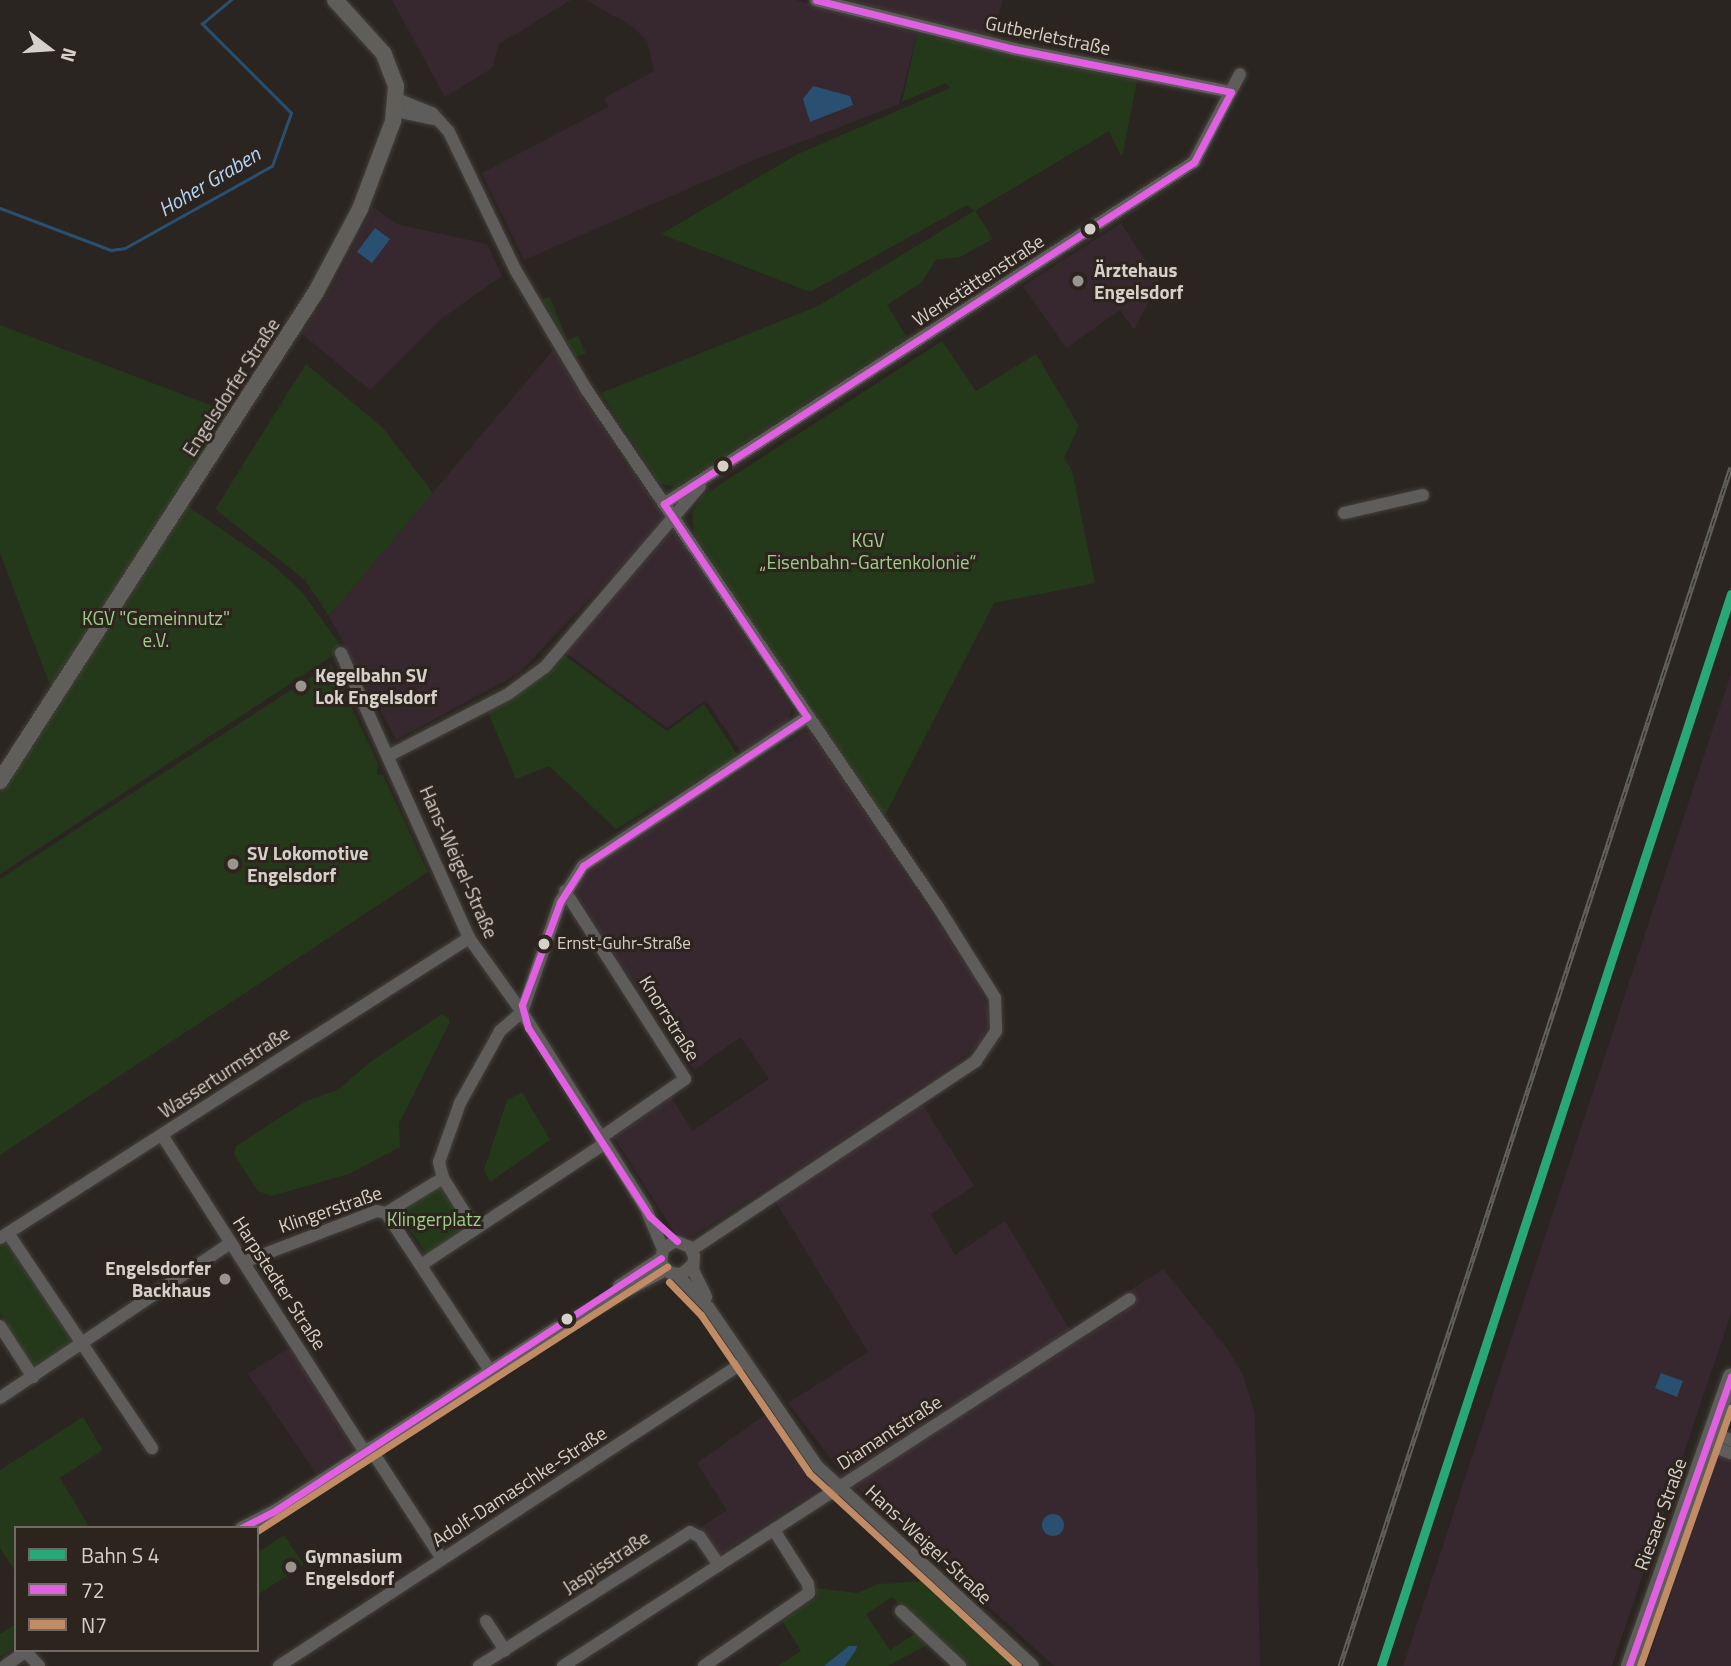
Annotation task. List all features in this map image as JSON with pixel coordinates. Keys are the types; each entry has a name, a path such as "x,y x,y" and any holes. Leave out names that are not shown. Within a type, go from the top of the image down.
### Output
{"main road":[{"path":"335,0 384,54 395,78 396,105"},
{"name":"Engelsdorfer Straße","path":"0,781 316,292 360,209 396,105"},
{"name":"Riesaer Straße","path":"1629,1666 1731,1376"}],"street":[{"name":"Gutberletstraße","path":"816,0 1020,50 1231,92"},
{"name":"Werkstättenstraße","path":"664,504 1194,162 1240,74"},
{"path":"244,1526 570,1320 667,1263 692,1265 692,1250 976,1061 996,1031 995,998 970,956 673,518 527,291 449,132 438,120 396,105"},
{"name":"Werkstättenstraße","path":"390,755 508,694 545,667 716,472"},
{"path":"1344,513 1423,495"},
{"name":"Hans-Weigel-Straße","path":"341,653 390,755 469,938 522,1012 650,1217 667,1263 709,1308 801,1448 839,1487 1032,1666"},
{"path":"475,1229 443,1178 439,1163 460,1103 499,1031 522,1012 565,891 583,866 807,717"},
{"name":"Knorrstraße","path":"565,891 685,1079 602,1141"},
{"name":"Wasserturmstraße","path":"4,1236 469,938"},
{"name":"Harpstedter Straße","path":"162,1135 442,1559"},
{"path":"421,1265 602,1141"},
{"name":"Klingerstraße","path":"244,1262 377,1211 386,1213 443,1178"},
{"path":"386,1213 490,1371"},
{"name":"Hans-Weigel-Straße","path":"650,1217 677,1241 692,1250"},
{"path":"4,1236 82,1342 152,1448"},
{"path":"667,1263 677,1241"},
{"path":"0,1398 231,1243"},
{"name":"Hans-Weigel-Straße","path":"692,1265 709,1308"},
{"name":"Diamantstraße","path":"563,1666 1130,1299"},
{"path":"0,1326 33,1377"},
{"name":"Adolf-Damaschke-Straße","path":"279,1666 744,1362"},
{"path":"1710,1438 1731,1440"},
{"path":"1710,1438 1731,1453"},
{"path":"704,1666 809,1594 808,1584 774,1530"},
{"name":"Jaspisstraße","path":"479,1666 690,1532 700,1537 719,1565"},
{"path":"901,1611 956,1665"},
{"path":"485,1621 505,1650"},
{"path":"5,1666 26,1652"}],"shaded area":[{"path":"392,0 571,0 499,44 492,68 445,97"},
{"path":"586,0 796,0 917,34 899,104 752,161 524,260 482,173 608,107 604,98 654,71 647,41 632,26"},
{"path":"848,0 1003,0 992,36"},
{"path":"373,207 397,224 487,244 502,276 442,318 370,390 302,334 333,286"},
{"path":"1121,223 1159,282 1134,330 1120,310 1066,348 1023,286"},
{"path":"553,350 624,462 667,518 518,674 396,740 329,616"},
{"path":"673,529 792,710 784,728 743,755 706,700 667,728 565,652"},
{"path":"1731,674 1731,1314 1612,1666 1403,1666"},
{"path":"804,732 811,733 979,985 989,1012 989,1026 979,1045 952,1066 821,1154 693,1236 675,1233 614,1137 671,1096 692,1131 769,1079 741,1037 694,1070 576,894 577,886 602,861"},
{"path":"922,1104 974,1186 931,1214 955,1255 1005,1221 1070,1330 844,1476 788,1403 868,1352 774,1199"},
{"path":"1163,1269 1227,1348 1243,1375 1255,1414 1260,1666 1054,1666 852,1483 1125,1312 1116,1299"},
{"path":"290,1347 356,1447 316,1473 248,1374"},
{"path":"765,1415 820,1486 818,1490 719,1555 699,1529 727,1510 697,1463"},
{"path":"1726,1433 1731,1434 1731,1666 1646,1666"}],"green space":[{"path":"917,34 1137,81 1122,157 1109,131 975,211 993,239 960,257 936,260 921,283 887,305 907,337 676,487 660,484 601,393 818,306 974,211 967,205 810,292 661,234 798,154 950,88 946,83 902,102"},
{"path":"550,297 567,340 578,336 586,353 576,357 542,299"},
{"name":"KGV \"Gemeinnutz\" e.V.","path":"0,325 234,414 186,505 269,562 302,592 343,649 0,874 0,790 57,704 0,553"},
{"name":"KGV „Eisenbahn-Gartenkolonie“","path":"942,341 976,391 1036,354 1079,426 1064,458 1072,470 1095,583 994,603 883,819 694,534 692,513 702,496"},
{"path":"306,364 383,428 433,493 329,616 305,580 215,509"},
{"path":"564,655 667,731 704,704 738,756 616,829 549,766 516,779 487,710 544,674"},
{"name":"SV Lokomotive Engelsdorf","path":"331,664 378,763 377,775 383,775 428,872 0,1155 0,879"},
{"path":"442,1014 449,1018 449,1024 399,1123 400,1147 349,1174 271,1196 258,1191 234,1154 236,1146 306,1101 338,1090 370,1062"},
{"path":"522,1092 550,1140 490,1182 484,1170 507,1100"},
{"name":"Klingerplatz","path":"442,1183 471,1226 427,1255 398,1212"},
{"path":"8,1241 73,1341 34,1368 0,1314 0,1245"},
{"path":"83,1417 103,1450 60,1478 89,1526 14,1526 14,1570 0,1548 0,1470"},
{"path":"284,1535 304,1565 259,1594 259,1552"},
{"path":"923,1581 1015,1665 965,1666 892,1597 866,1614 890,1650 919,1631 931,1643 888,1666 778,1666 801,1651 782,1621 817,1597 816,1588 857,1593 878,1584"},
{"path":"14,1625 14,1648 0,1657 0,1634"}],"water":[{"path":"813,86 850,96 853,105 810,122 803,99"},
{"path":"375,228 390,239 372,263 357,252"},
{"path":"1661,1373 1683,1381 1677,1397 1655,1388"},
{"path":"1053,1514 1061,1517 1064,1525 1061,1533 1053,1536 1045,1533 1042,1525 1045,1517"},
{"path":"849,1646 857,1646 845,1666 824,1666"}],"waterway":[{"name":"Hoher Graben","path":"0,208 111,250 125,248 272,166 291,113 202,24 231,0"}],"railway":[{"path":"1340,1666 1731,467"}],"transit line":[{"name":"72","path":"816,0 1014,49 1231,92"},
{"name":"72","path":"807,717 664,504 1194,162 1231,92"},
{"path":"1381,1666 1731,594"},
{"name":"72","path":"677,1241 650,1217 528,1028 522,1005 560,902 583,866 807,717"},
{"name":"72","path":"245,1526 276,1510 661,1258"},
{"name":"N7","path":"259,1530 667,1267"},
{"name":"N7","path":"669,1282 701,1315 809,1473 1018,1666"},
{"name":"72","path":"1629,1666 1731,1376"},
{"name":"N7","path":"1640,1666 1731,1408"}],"place":[{"name":"Ärztehaus Engelsdorf","path":"1078,281"},
{"name":"Kegelbahn SV Lok Engelsdorf","path":"301,686"},
{"name":"SV Lokomotive Engelsdorf","path":"233,864"},
{"name":"Ernst-Guhr-Straße","path":"544,944"},
{"name":"Engelsdorfer Backhaus","path":"225,1279"},
{"name":"Gymnasium Engelsdorf","path":"291,1567"}]}
